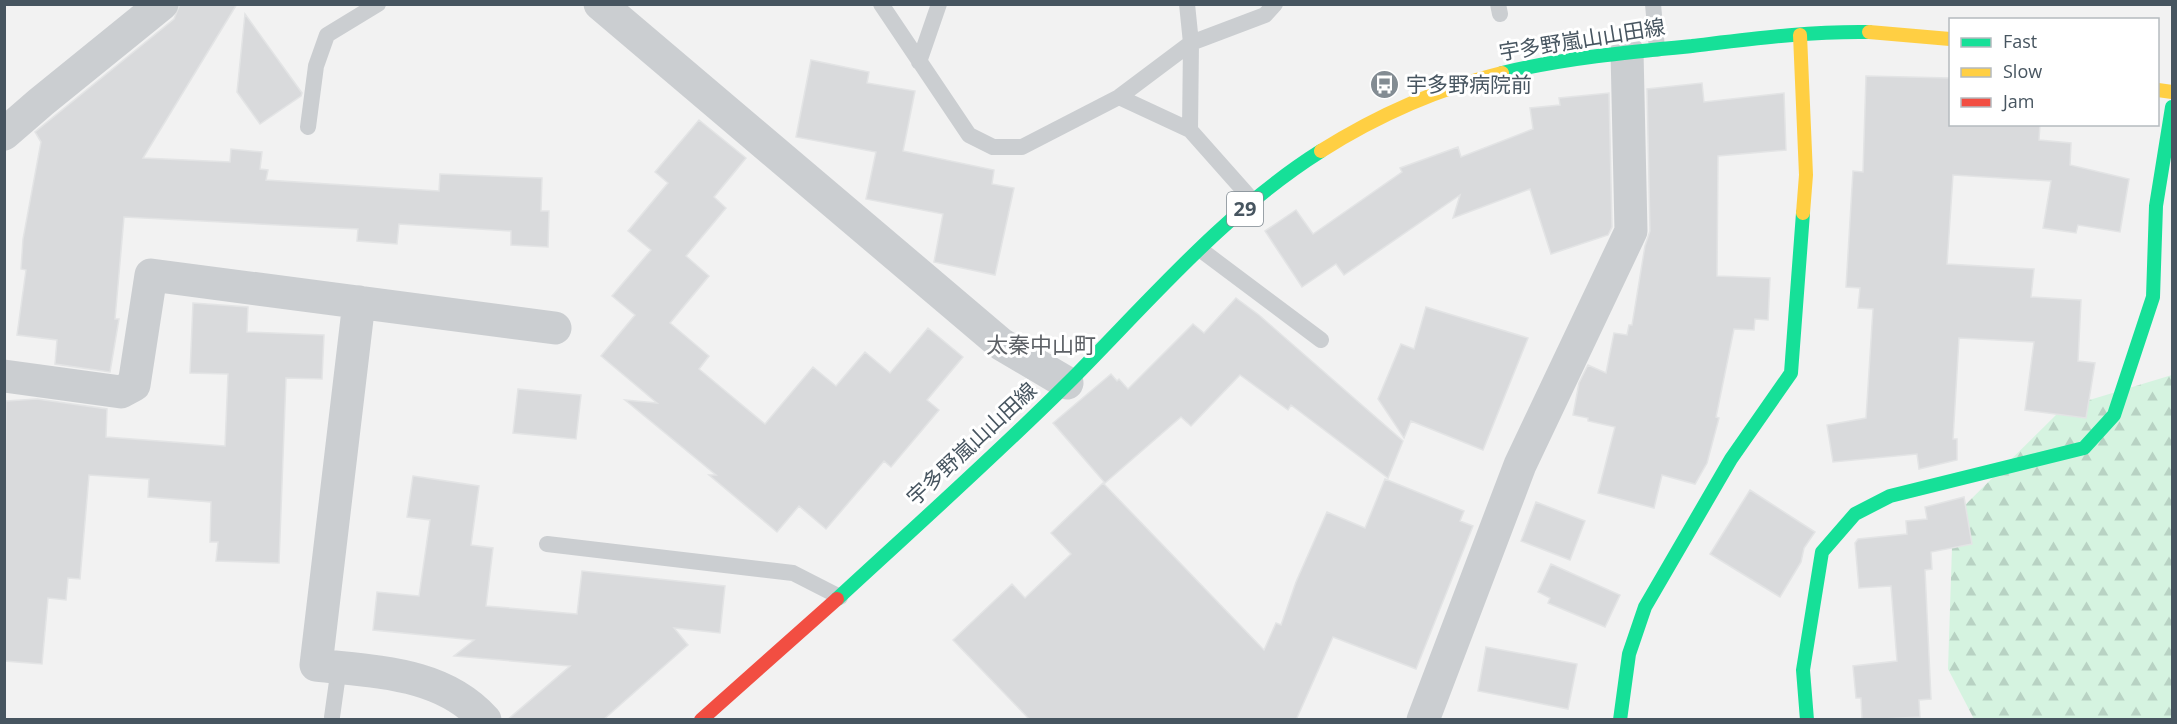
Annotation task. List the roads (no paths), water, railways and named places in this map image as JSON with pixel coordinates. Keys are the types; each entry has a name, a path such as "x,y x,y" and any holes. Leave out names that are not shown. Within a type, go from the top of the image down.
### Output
{"street":[{"path":"4,134 162,4"},
{"path":"600,4 1001,344 1067,383"},
{"name":"宇多野嵐山山田線","path":"701,720 840,597 1067,383 1201,250 1254,201 1309,159 1358,127 1419,98 1518,68 1642,50 1800,35 1867,32 1949,39"},
{"path":"1620,720 1629,654 1645,606 1731,459 1791,373 1806,175 1800,35"},
{"path":"1423,720 1520,465 1630,231 1642,50"},
{"path":"1806,720 1803,670 1822,552 1855,514 1890,496 2084,448 2114,415 2153,297 2156,206 2172,107"},
{"path":"4,376 121,392 134,386 151,275 555,328"},
{"path":"359,302 316,665 427,680 474,707 485,720"}],"lane":[{"path":"308,127 316,66 327,35 378,4"},
{"path":"881,4 969,135 993,147 1022,147 1119,98 1191,43 1265,15 1275,4"},
{"path":"919,62 939,4"},
{"path":"1187,4 1191,43 1190,130"},
{"path":"1642,50 1653,4"},
{"path":"1119,98 1190,130 1254,201"},
{"path":"1201,250 1321,340"},
{"path":"547,544 793,573 840,597"},
{"path":"332,717 339,667"},
{"path":"722,702 729,720"}],"place":[{"name":"宇多野病院前","path":"1385,85"}],"district":[{"name":"太秦中山町","path":"1041,345"}]}
